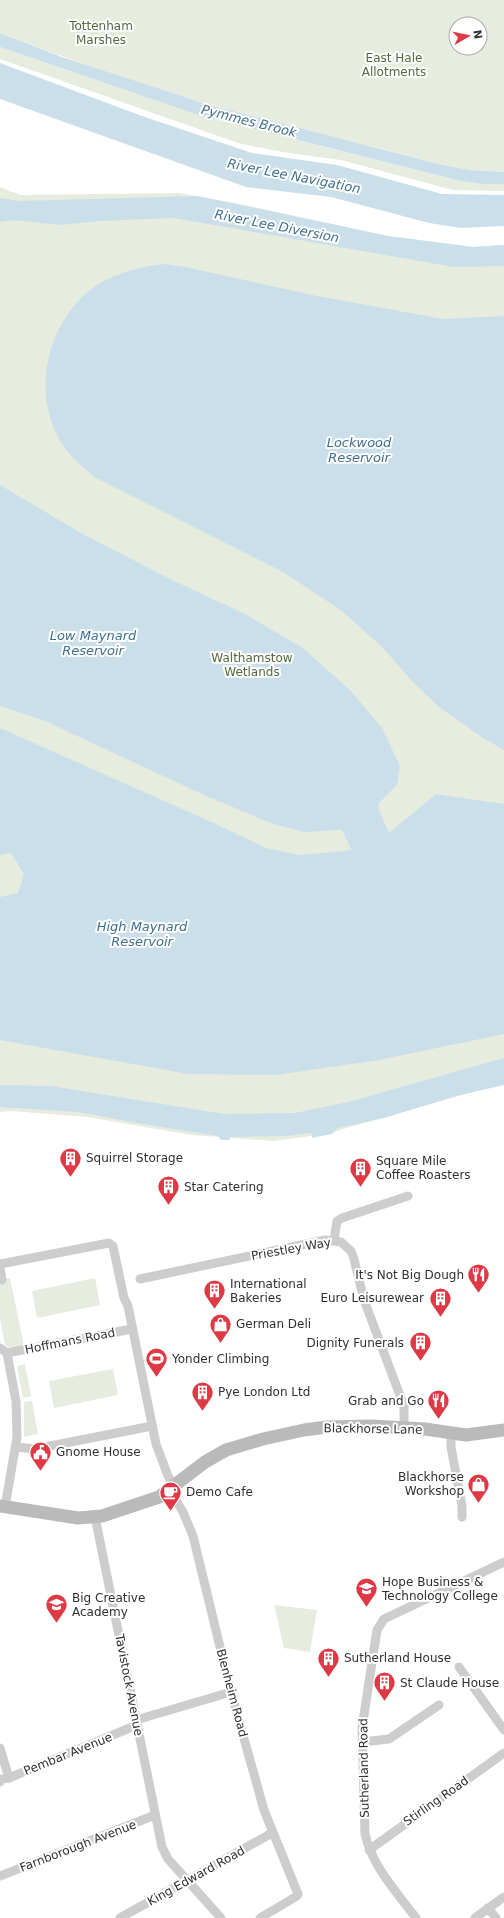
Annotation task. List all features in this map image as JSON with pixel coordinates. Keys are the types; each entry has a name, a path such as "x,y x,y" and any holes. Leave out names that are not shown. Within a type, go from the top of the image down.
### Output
{"main road":[{"name":"Blackhorse Lane","path":"2,1507 78,1518 94,1517 135,1506 159,1497 216,1454 269,1437 326,1427 404,1428 478,1434 504,1430"}],"street":[{"path":"334,1240 336,1221 408,1196"},
{"name":"Priestley Way","path":"140,1279 325,1240 334,1240 346,1246 351,1251 354,1259 364,1300 404,1406 404,1428"},
{"name":"Blenheim Road","path":"0,1264 109,1243 115,1250 156,1444 196,1549 231,1692 264,1810 272,1833 298,1894 260,1918"},
{"path":"0,1268 2,1280"},
{"name":"Hoffmans Road","path":"4,1351 132,1329"},
{"path":"2,1507 16,1447 16,1402 4,1351"},
{"path":"16,1447 35,1449 152,1426"},
{"path":"451,1433 451,1447 462,1506 462,1516"},
{"name":"Tavistock Avenue","path":"94,1517 165,1854 188,1880"},
{"name":"Sutherland Road","path":"416,1918 378,1868 369,1850 365,1834 362,1742 364,1705 377,1630 379,1624 384,1619 504,1562"},
{"path":"459,1667 504,1730"},
{"name":"Pembar Avenue","path":"0,1782 137,1722 231,1692"},
{"path":"362,1742 390,1739 439,1705"},
{"path":"0,1748 9,1778"},
{"name":"Stirling Road","path":"369,1850 504,1753"},
{"name":"Farnborough Avenue","path":"0,1876 156,1815"},
{"name":"King Edward Road","path":"120,1918 272,1833"},
{"path":"188,1880 221,1918"},
{"path":"475,1918 504,1897"},
{"path":"488,1908 496,1918"}],"green space":[{"name":"East Hale Allotments","path":"0,0 504,0 504,172 470,170 439,164 294,127 181,96 77,62 0,33"},
{"path":"0,47 198,115 455,180 504,184 504,191 453,190 341,160 289,153 241,144 0,59"},
{"name":"Walthamstow Wetlands","path":"0,187 20,195 179,193 235,203 388,236 473,247 504,245 504,1083 326,1134 274,1141 192,1135 87,1117 12,1111 0,1112"},
{"path":"10,1278 24,1346 10,1348 5,1345 0,1319 0,1280"},
{"path":"95,1278 100,1305 37,1318 32,1291"},
{"path":"25,1364 31,1396 23,1398 17,1366"},
{"path":"113,1369 118,1395 54,1408 49,1381"},
{"path":"32,1401 38,1434 24,1437 24,1402"},
{"path":"274,1605 317,1610 310,1652 284,1648"}],"water":[{"name":"Pymmes Brook","path":"0,33 62,57 206,104 439,164 470,170 504,172 504,184 483,184 456,180 198,115 0,47"},
{"name":"River Lee Navigation","path":"0,63 142,116 252,153 337,165 442,194 504,195 504,226 461,228 429,223 331,197 246,187 0,99"},
{"name":"River Lee Diversion","path":"198,196 388,236 473,247 504,245 504,266 454,267 174,218 99,221 61,225 13,220 0,222 0,198 20,201"},
{"name":"Lockwood Reservoir","path":"164,264 185,267 317,296 443,319 504,316 504,750 483,738 439,707 413,682 383,648 342,611 283,572 94,477 65,449 53,426 48,406 46,387 47,367 52,347 59,329 70,311 91,289 110,278 132,270"},
{"name":"High Maynard Reservoir","path":"0,485 81,533 170,579 247,615 303,648 351,691 382,728 400,766 397,785 379,803 378,808 389,833 436,794 504,804 504,1034 379,1060 276,1075 188,1074 0,1040 0,897 18,893 24,874 11,853 0,855 0,728 216,824 266,848 300,855 346,851 351,849 342,830 304,832 273,824 204,795 45,721 0,706"},
{"path":"504,1058 504,1085 456,1096 384,1118 338,1128 332,1134 312,1138 312,1133 287,1136 230,1137 230,1140 221,1140 218,1136 79,1112 0,1107 0,1085 51,1086 224,1114 295,1113 348,1102"}],"place":[{"name":"Squirrel Storage","path":"70,1178"},
{"name":"Square Mile Coffee Roasters","path":"361,1188"},
{"name":"Star Catering","path":"168,1206"},
{"name":"It's Not Big Dough","path":"479,1294"},
{"name":"International Bakeries","path":"214,1310"},
{"name":"Euro Leisurewear","path":"440,1318"},
{"name":"German Deli","path":"221,1344"},
{"name":"Dignity Funerals","path":"420,1362"},
{"name":"Yonder Climbing","path":"156,1378"},
{"name":"Pye London Ltd","path":"202,1412"},
{"name":"Grab and Go","path":"439,1420"},
{"name":"Gnome House","path":"41,1472"},
{"name":"Blackhorse Workshop","path":"479,1504"},
{"name":"Demo Cafe","path":"170,1512"},
{"name":"Hope Business & Technology College","path":"367,1608"},
{"name":"Big Creative Academy","path":"56,1624"},
{"name":"Sutherland House","path":"329,1678"},
{"name":"St Claude House","path":"384,1702"}],"park label":[{"name":"Tottenham Marshes","path":"101,33"}],"water label":[{"name":"Low Maynard Reservoir","path":"93,642"}]}
